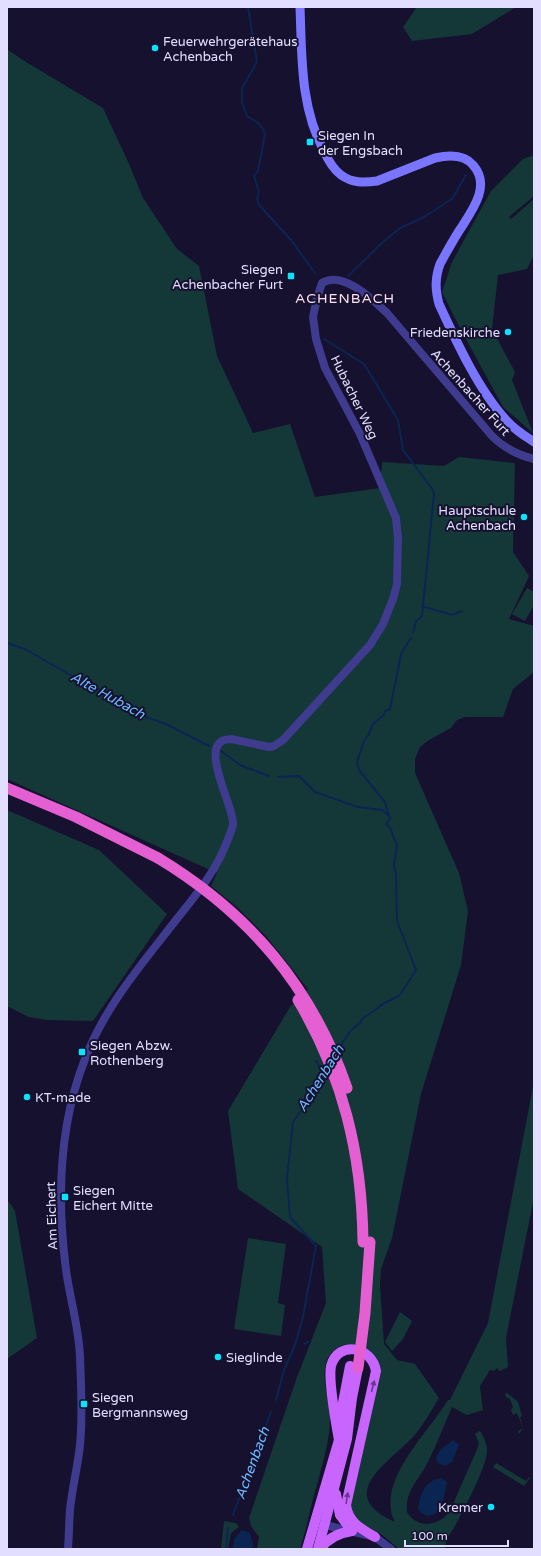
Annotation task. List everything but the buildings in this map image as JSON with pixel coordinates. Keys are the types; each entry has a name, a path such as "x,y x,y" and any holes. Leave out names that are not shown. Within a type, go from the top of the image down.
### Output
{"highway":[{"path":"7,788 83,820 156,861 204,897 235,924 262,952 287,984 305,1012 318,1035 334,1072 352,1133 362,1198 363,1242 354,1367"},
{"path":"7,795 156,861"}],"main road":[{"path":"300,7 303,74 309,114 318,141 331,166 336,172 354,181 369,183 435,158 445,156 464,158 471,162 478,171 481,183 479,197 440,264 436,275 436,292 439,304 472,371 497,410 508,422 534,442"},
{"path":"339,1440 332,1390 332,1365 338,1355 342,1352 354,1349 365,1352 373,1360 376,1371 346,1505 350,1519 375,1537"},
{"path":"319,1549 320,1524 339,1440 342,1408 354,1367"},
{"path":"307,1549 320,1524 335,1487 347,1440 354,1367"},
{"path":"319,1549 337,1535 352,1531 337,1509 335,1487"}],"street":[{"name":"Achenbacher Furt","path":"322,283 329,280 345,282 361,290 386,313 500,444 517,454 534,459"},
{"name":"Hubacher Weg","path":"182,912 209,877 227,843 233,824 230,805 216,766 214,752 219,744 225,739 269,747 278,744 293,730 370,645 382,624 393,599 397,584 398,538 396,518 360,434 325,368 316,339 313,325 314,309 322,283"},
{"name":"Am Eichert","path":"68,1549 70,1508 80,1445 81,1396 80,1353 67,1273 62,1225 61,1186 73,1092 85,1057 120,993 182,912"},
{"path":"320,1524 375,1537 391,1549"}],"green space":[{"path":"417,7 516,7 472,34 412,41 403,27"},
{"path":"7,49 103,108 143,198 177,249 199,266 217,356 253,433 290,424 315,497 380,488 382,462 444,466 459,457 515,463 513,552 529,576 509,619 534,626 534,672 513,689 503,717 465,717 457,720 451,728 429,740 420,747 415,759 415,773 459,873 468,911 461,965 421,1094 392,1238 381,1269 380,1285 384,1344 397,1360 415,1364 439,1398 417,1433 380,1469 371,1480 367,1490 368,1501 377,1512 395,1522 391,1512 391,1496 401,1467 448,1400 450,1400 488,1323 534,1081 534,1197 506,1338 508,1367 500,1371 497,1368 494,1371 490,1370 480,1386 483,1410 467,1415 452,1407 428,1462 410,1491 408,1497 407,1512 417,1522 423,1524 434,1523 445,1516 450,1511 478,1447 479,1443 475,1434 479,1431 481,1432 487,1448 484,1465 470,1498 447,1539 445,1549 399,1549 381,1534 358,1522 349,1506 374,1355 362,1347 350,1344 344,1345 333,1352 328,1358 326,1364 326,1392 330,1412 328,1438 323,1464 300,1549 257,1549 259,1537 251,1526 249,1518 297,1377 326,1303 322,1247 238,1189 228,1111 290,1007 308,989 266,936 237,907 211,886 217,873 7,779"},
{"path":"534,155 534,196 509,217 511,219 534,199 534,255 527,269 498,275 492,329 515,372 512,380 533,433 503,407 442,292 452,262 491,191 523,159"},
{"path":"527,588 534,592 534,605 525,621 512,614"},
{"path":"7,810 99,850 167,914 93,1021 47,1020 29,1017 7,1006"},
{"path":"9,1202 15,1211 37,1338 7,1359 7,1203"},
{"path":"248,1238 286,1244 278,1303 285,1305 281,1336 234,1329"},
{"path":"400,1312 412,1321 403,1339 392,1351 385,1342"},
{"path":"507,1393 518,1402 522,1416 520,1417 523,1428 517,1413 513,1415 511,1410 513,1407 510,1399 506,1397 505,1394"},
{"path":"496,1463 526,1481 529,1477 530,1478 524,1486 493,1467"},
{"path":"224,1521 236,1523 239,1527 231,1533 228,1549 221,1549"}],"water":[{"path":"453,1440 459,1445 452,1462 446,1466 440,1464 436,1460 438,1454 442,1448"},
{"path":"442,1478 447,1482 443,1501 437,1513 429,1516 422,1514 418,1509 420,1498 424,1489 431,1482"},
{"path":"242,1530 250,1533 253,1545 252,1549 233,1549 234,1539"}],"waterway":[{"name":"Achenbach","path":"248,7 257,62 242,88 242,102 247,116 257,122 265,134 258,171 254,176 259,192 257,199 259,205 291,240 315,273"},
{"path":"348,276 384,241 400,228 424,217 452,199 466,175"},
{"name":"Achenbach","path":"324,339 364,364 398,420 403,450 433,490 434,494 422,616 416,621 413,633"},
{"path":"422,606 452,615 462,611"},
{"name":"Achenbach","path":"337,1051 351,1030 360,1023 362,1019 381,1005 400,995 416,970 397,921 396,873 394,867 397,845 391,829 386,824 390,819 385,802 359,770 357,762 364,741 373,724 384,715 385,711 390,709 401,654 411,638"},
{"name":"Alte Hubach","path":"7,643 25,649 81,681 119,699 143,716 166,724 209,746"},
{"path":"221,751 240,765 269,776"},
{"path":"278,777 299,776 315,792 358,807 382,810 388,815"},
{"path":"316,1061 322,1071"},
{"name":"Achenbach","path":"276,1400 284,1370 295,1345 303,1317 316,1246 290,1217 287,1178 293,1122 307,1102 326,1066"},
{"path":"304,1344 308,1342"},
{"name":"Achenbach","path":"233,1515 271,1412"},
{"name":"Achenbach","path":"226,1549 228,1528"}],"place":[{"name":"Feuerwehrgerätehaus Achenbach","path":"155,48"},
{"name":"Siegen In der Engsbach","path":"310,142"},
{"name":"Siegen Achenbacher Furt","path":"291,276"},
{"name":"Friedenskirche","path":"508,332"},
{"name":"Hauptschule Achenbach","path":"524,517"},
{"name":"Siegen Abzw. Rothenberg","path":"82,1052"},
{"name":"KT-made","path":"27,1097"},
{"name":"Siegen Eichert Mitte","path":"65,1197"},
{"name":"Sieglinde","path":"218,1357"},
{"name":"Siegen Bergmannsweg","path":"84,1404"},
{"name":"Kremer","path":"491,1507"}],"district":[{"name":"ACHENBACH","path":"345,298"}]}
